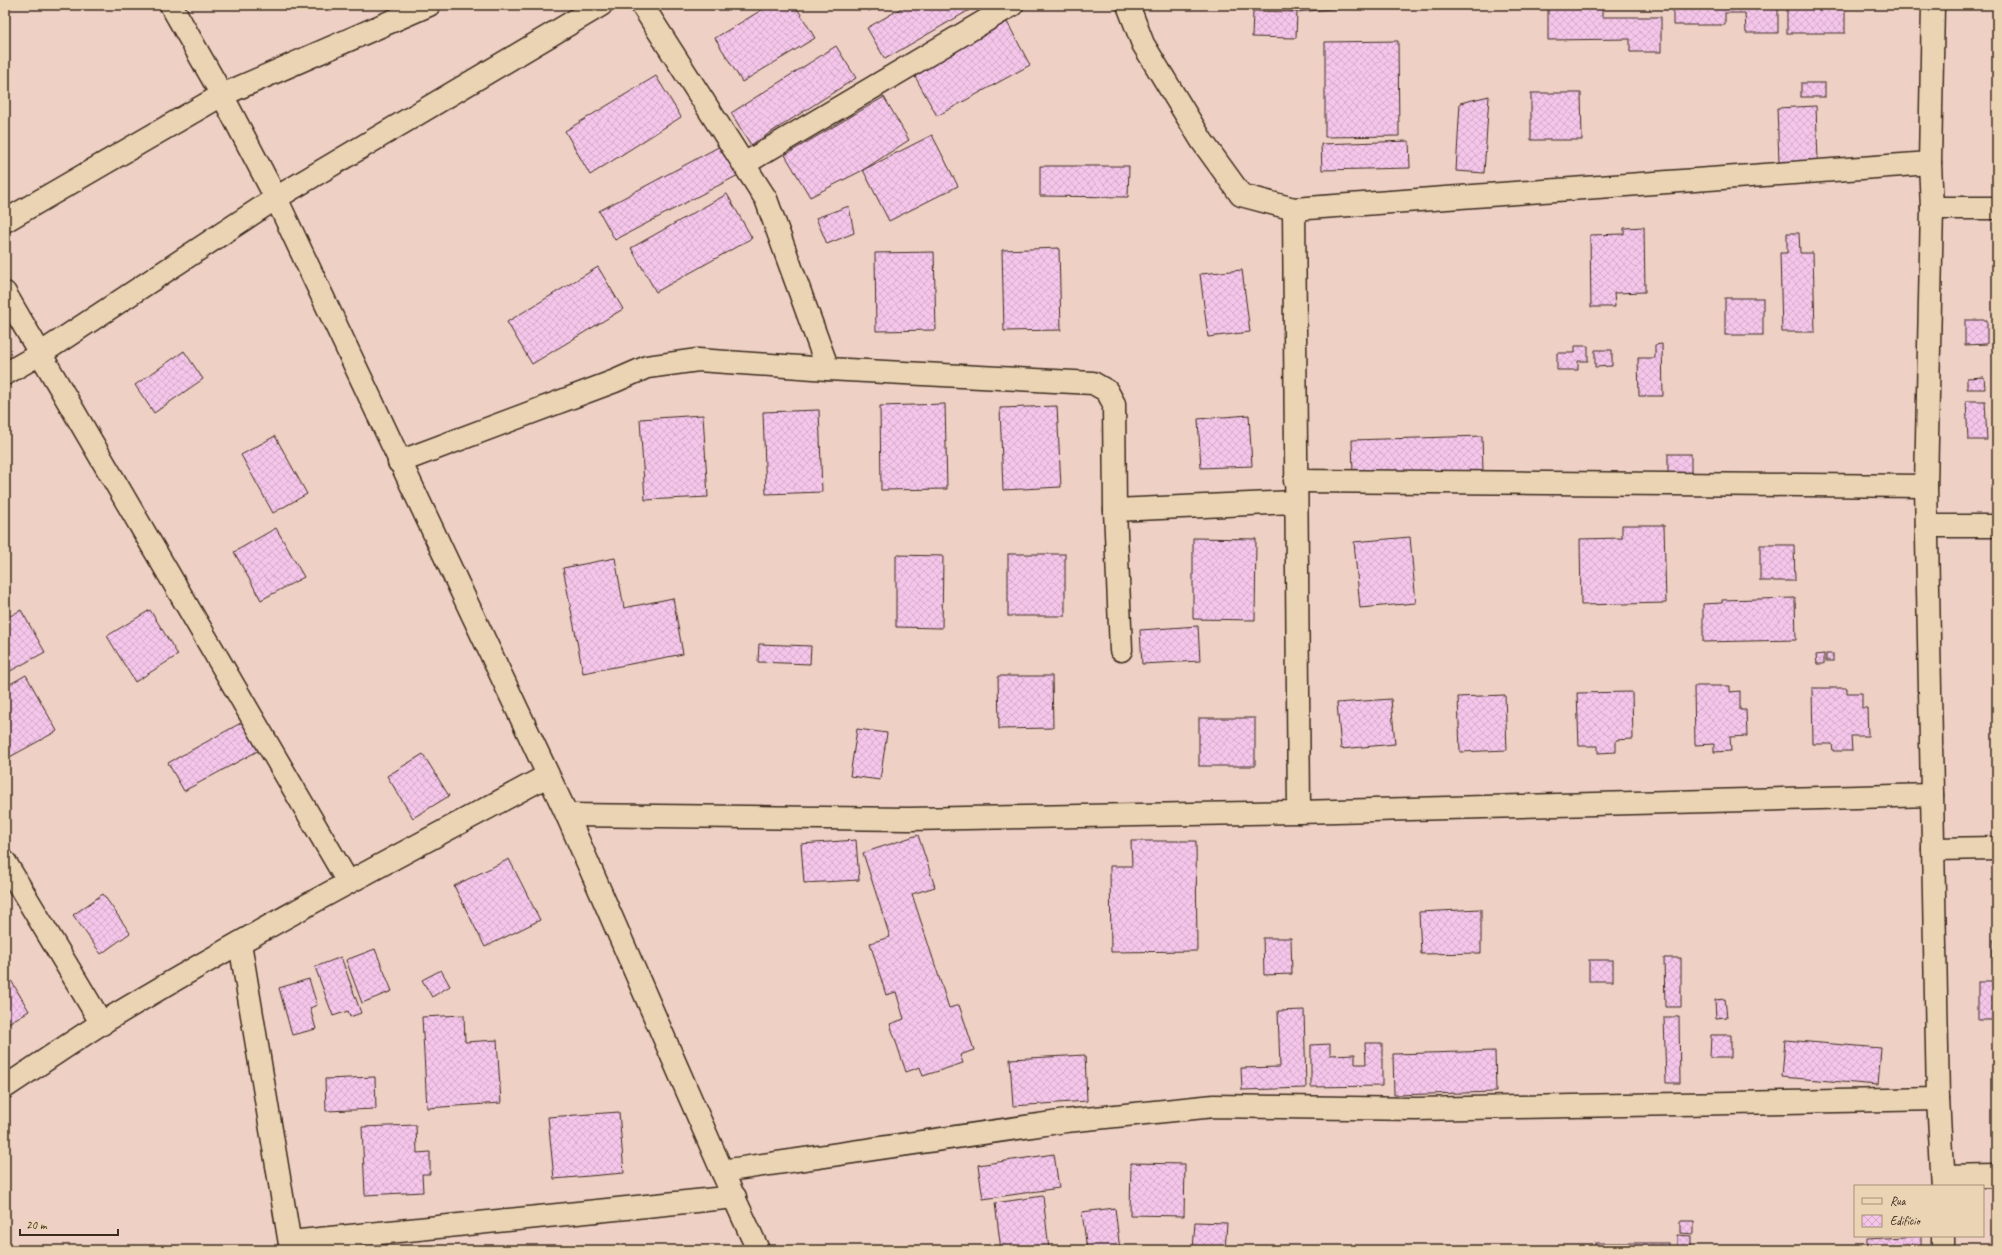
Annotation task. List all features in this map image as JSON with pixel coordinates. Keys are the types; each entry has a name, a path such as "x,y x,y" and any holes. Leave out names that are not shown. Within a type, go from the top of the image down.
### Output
{"street":[{"path":"171,5 222,95 276,198 547,776 567,815 722,1171 758,1250"},
{"path":"5,221 222,95 429,5"},
{"path":"5,374 40,354 276,198 601,5"},
{"path":"642,5 766,199 828,369"},
{"path":"744,164 1012,5"},
{"path":"1128,5 1143,44 1202,141 1241,195 1294,209 1930,163"},
{"path":"1933,5 1930,163 1932,208 1926,486 1938,1099 1943,1181 1997,1176"},
{"path":"1932,208 1997,208"},
{"path":"1294,209 1295,492 1299,812"},
{"path":"5,293 348,882"},
{"path":"399,462 616,381 647,367 698,360 828,369 1093,383 1107,392 1114,404 1115,510 1121,650"},
{"path":"1115,510 1295,492 1926,486"},
{"path":"1927,526 1997,526"},
{"path":"5,1087 102,1024 240,942 348,882 547,776"},
{"path":"567,815 909,819 1299,812 1932,795"},
{"path":"1933,849 1997,848"},
{"path":"5,862 102,1024"},
{"path":"240,942 290,1246 735,1197"},
{"path":"722,1171 1066,1121 1214,1106 1416,1109 1938,1099"},
{"path":"1943,1237 1943,1250"}],"building":[{"path":"770,5 795,5 815,38 742,82 715,38"},
{"path":"866,5 880,5 869,11"},
{"path":"907,5 978,5 885,59 867,28"},
{"path":"1283,5 1354,5 1354,7 1297,12 1283,11"},
{"path":"1470,5 1529,5 1529,7"},
{"path":"1548,5 1602,5 1602,17 1661,17 1661,52 1630,52 1630,39 1548,40"},
{"path":"1673,5 1778,5 1778,33 1746,33 1745,13 1725,13 1725,25 1673,25"},
{"path":"1787,5 1845,5 1845,33 1787,33"},
{"path":"1253,11 1297,12 1296,38 1252,37"},
{"path":"1007,22 1030,65 937,116 913,73"},
{"path":"1398,41 1399,136 1325,137 1325,42"},
{"path":"836,46 856,78 751,145 731,113"},
{"path":"656,76 681,117 590,175 565,131"},
{"path":"1801,83 1825,83 1825,97 1801,97"},
{"path":"1531,93 1581,93 1582,140 1531,140"},
{"path":"1489,96 1484,173 1456,171 1460,103"},
{"path":"884,97 909,140 863,170 810,197 785,155"},
{"path":"1816,106 1818,161 1779,162 1777,108"},
{"path":"932,135 958,186 889,221 863,170"},
{"path":"1409,141 1410,168 1322,170 1321,144"},
{"path":"726,143 742,173 615,240 599,211"},
{"path":"1040,166 1129,166 1128,197 1040,196"},
{"path":"727,194 752,238 656,292 631,248"},
{"path":"849,206 854,233 827,244 816,218"},
{"path":"1644,227 1645,292 1614,293 1615,307 1591,307 1590,235 1624,234 1624,228"},
{"path":"1787,233 1799,233 1800,253 1813,253 1815,332 1782,332 1780,253 1787,253"},
{"path":"1059,248 1061,330 1004,331 1002,250"},
{"path":"934,252 936,330 876,331 875,253"},
{"path":"598,267 623,309 532,364 507,322"},
{"path":"1242,270 1250,332 1208,337 1200,274"},
{"path":"1725,298 1763,298 1763,335 1725,335"},
{"path":"1965,320 1987,320 1987,344 1965,345"},
{"path":"1662,344 1663,396 1639,396 1638,358 1655,358 1655,345"},
{"path":"1575,346 1588,346 1588,361 1578,361 1578,370 1557,370 1557,353 1575,353"},
{"path":"1595,350 1612,350 1612,366 1595,367"},
{"path":"184,351 203,379 154,413 135,385"},
{"path":"1984,377 1985,389 1967,389 1967,378"},
{"path":"1966,401 1985,401 1987,440 1968,440"},
{"path":"945,404 947,489 881,490 880,406"},
{"path":"1057,406 1061,487 1003,490 1000,408"},
{"path":"819,410 822,492 766,494 763,412"},
{"path":"703,415 708,497 645,500 640,419"},
{"path":"1249,415 1252,466 1201,468 1198,419"},
{"path":"275,436 307,494 273,513 241,455"},
{"path":"1482,436 1483,471 1353,474 1352,440"},
{"path":"1668,454 1691,454 1691,479 1668,479"},
{"path":"1622,525 1664,525 1666,603 1581,605 1580,539 1622,538"},
{"path":"276,528 304,577 261,600 234,552"},
{"path":"1410,537 1416,603 1360,608 1354,542"},
{"path":"1193,538 1256,539 1255,620 1193,619"},
{"path":"1760,545 1794,545 1795,581 1760,581"},
{"path":"1008,554 1065,554 1065,616 1008,616"},
{"path":"896,555 943,556 942,628 896,627"},
{"path":"615,558 624,608 673,598 683,654 583,673 563,568"},
{"path":"1795,598 1796,640 1703,642 1703,604 1722,603 1722,600"},
{"path":"21,610 45,652 5,674 5,619"},
{"path":"150,610 178,655 135,682 107,636"},
{"path":"1198,626 1200,661 1142,664 1140,630"},
{"path":"1996,640 1997,640 1997,674"},
{"path":"759,644 811,646 810,664 758,662"},
{"path":"1824,654 1824,664 1817,664 1816,655"},
{"path":"1826,654 1833,654 1833,661 1826,661"},
{"path":"26,675 57,731 8,758 5,753 5,687"},
{"path":"998,676 1052,676 1053,728 999,729"},
{"path":"1694,686 1730,686 1730,692 1740,691 1740,710 1746,710 1747,736 1730,737 1731,751 1714,752 1714,744 1695,745"},
{"path":"1812,688 1847,688 1847,693 1862,693 1862,708 1867,708 1868,736 1851,736 1852,751 1833,751 1832,744 1813,744"},
{"path":"1632,692 1633,739 1616,740 1616,752 1598,753 1598,746 1579,746 1577,693"},
{"path":"1505,695 1507,750 1460,752 1458,697"},
{"path":"1391,699 1395,744 1341,749 1337,703"},
{"path":"1199,718 1255,718 1255,766 1199,766"},
{"path":"248,719 265,747 184,791 168,763"},
{"path":"857,729 887,733 880,780 850,776"},
{"path":"423,754 449,796 413,818 387,776"},
{"path":"918,835 935,887 912,894 949,1008 959,1005 974,1050 960,1055 963,1063 923,1076 920,1067 906,1072 890,1024 904,1019 896,992 886,995 870,943 890,937 863,853"},
{"path":"856,840 859,880 804,883 801,844"},
{"path":"1131,841 1196,841 1197,951 1111,952 1110,866 1132,866"},
{"path":"509,859 540,920 485,947 454,886"},
{"path":"103,894 130,933 101,954 73,915"},
{"path":"1481,909 1481,953 1421,954 1419,912"},
{"path":"1263,938 1291,938 1292,974 1264,975"},
{"path":"1993,940 1997,940 1997,964 1993,964"},
{"path":"375,949 392,991 362,1003 346,960"},
{"path":"341,957 361,1013 350,1017 348,1011 333,1016 315,967"},
{"path":"1664,958 1681,958 1681,1007 1665,1007"},
{"path":"1589,960 1613,960 1613,981 1589,981"},
{"path":"5,970 29,1011 5,1025"},
{"path":"441,970 450,986 432,997 422,980"},
{"path":"309,979 317,1005 310,1008 316,1029 292,1035 279,988"},
{"path":"1978,982 1997,982 1997,1020 1978,1020"},
{"path":"1725,999 1727,1017 1716,1018 1715,1000"},
{"path":"1304,1010 1306,1088 1242,1090 1241,1068 1280,1067 1278,1011"},
{"path":"464,1015 465,1042 497,1040 501,1103 427,1108 422,1017"},
{"path":"1664,1017 1679,1017 1680,1083 1666,1083"},
{"path":"1711,1035 1731,1035 1731,1058 1710,1058"},
{"path":"1785,1040 1881,1048 1878,1085 1782,1077"},
{"path":"1365,1043 1382,1043 1382,1086 1311,1087 1311,1045 1330,1044 1330,1055 1355,1054 1355,1064 1366,1064"},
{"path":"1495,1051 1496,1092 1394,1095 1393,1054"},
{"path":"1085,1055 1087,1101 1013,1106 1010,1059"},
{"path":"375,1077 376,1109 326,1111 325,1079"},
{"path":"619,1112 624,1173 554,1179 548,1117"},
{"path":"416,1125 417,1153 430,1152 430,1174 422,1174 423,1192 365,1195 362,1127"},
{"path":"1054,1154 1059,1188 983,1199 978,1165"},
{"path":"1131,1163 1185,1164 1184,1216 1130,1215"},
{"path":"1043,1196 1049,1250 1001,1250 995,1203"},
{"path":"1115,1208 1120,1250 1087,1250 1082,1212"},
{"path":"1680,1221 1694,1221 1694,1234 1680,1233"},
{"path":"1195,1222 1227,1223 1225,1250 1193,1250"},
{"path":"1994,1228 1997,1228 1997,1250 1994,1250"},
{"path":"1677,1235 1691,1236 1691,1250 1677,1250"},
{"path":"1921,1237 1921,1250 1867,1250 1867,1239"},
{"path":"1595,1243 1668,1243 1668,1250 1595,1250"}]}
